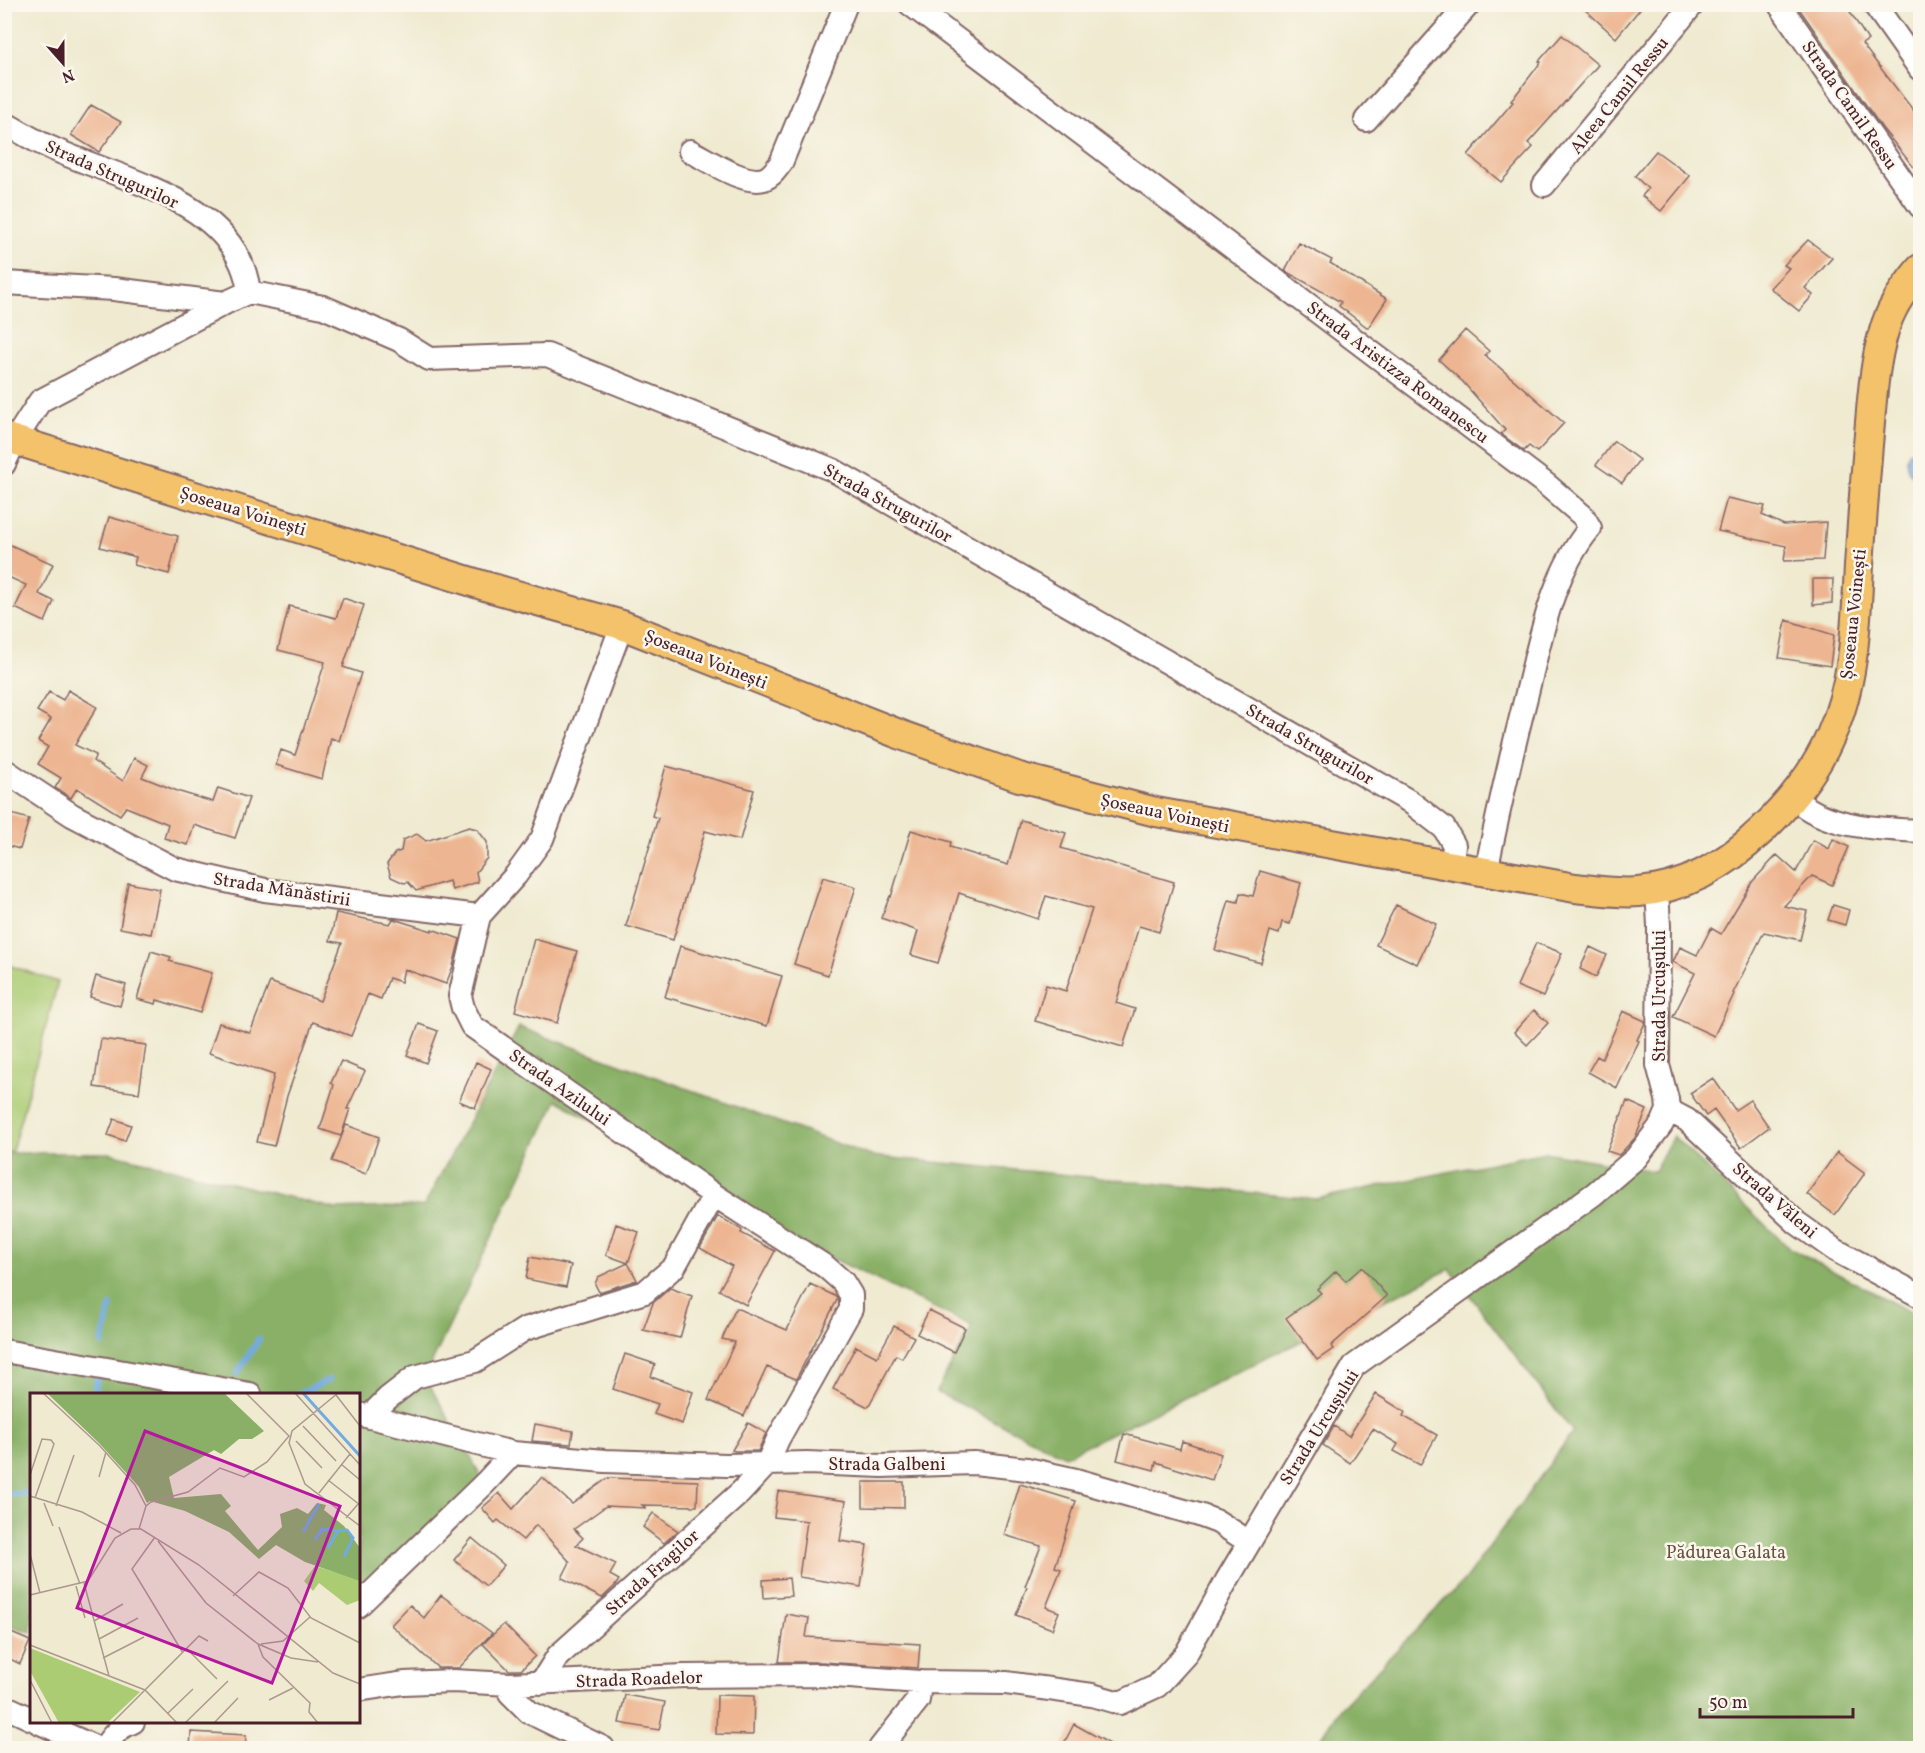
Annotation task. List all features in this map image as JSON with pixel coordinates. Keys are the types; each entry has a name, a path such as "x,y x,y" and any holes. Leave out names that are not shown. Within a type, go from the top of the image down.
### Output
{"main road":[{"name":"Șoseaua Voinești","path":"8,447 622,625 894,733 1018,777 1156,813 1575,888 1619,893 1657,889 1698,876 1727,861 1774,819 1793,796 1816,765 1831,735 1844,700 1855,631 1864,497 1876,371 1884,330 1900,295 1920,269"}],"street":[{"name":"Strada Aristizza Romanescu","path":"910,4 1547,485 1583,516 1590,528 1579,542 1551,598 1514,743 1486,872"},
{"path":"1366,120 1469,4"},
{"name":"Aleea Camil Ressu","path":"1544,185 1693,4"},
{"name":"Strada Camil Ressu","path":"1779,4 1920,206"},
{"path":"1874,4 1920,69"},
{"path":"690,151 744,179 755,181 766,178 774,172 781,163 842,6"},
{"name":"Strada Strugurilor","path":"4,123 48,147 158,192 208,219 228,238 248,275 249,292 323,307 399,340 429,359 547,355 833,470 1409,801 1444,828 1454,845 1452,865"},
{"path":"4,283 114,289 225,303"},
{"path":"8,447 40,401 249,292"},
{"name":"Strada Azilului","path":"622,625 542,839 516,875 479,916 460,996 462,1008 472,1026 714,1195 826,1267 843,1282 850,1295 850,1310 778,1438 767,1464"},
{"name":"Strada Mănăstirii","path":"4,771 72,814 175,869 265,890 479,916"},
{"path":"1793,796 1807,808 1846,824 1888,830 1920,831"},
{"name":"Strada Urcușului","path":"920,1682 1006,1683 1092,1695 1120,1703 1158,1686 1186,1654 1249,1542 1354,1366 1594,1194 1636,1158 1662,1124 1668,1110 1658,1065 1657,889"},
{"name":"Strada Văleni","path":"1668,1110 1687,1120 1797,1223 1835,1250 1920,1296"},
{"path":"364,1415 415,1377 475,1361 525,1329 645,1292 674,1267 714,1195"},
{"path":"4,1351 239,1393"},
{"name":"Strada Galbeni","path":"364,1415 513,1453 605,1461 726,1465 807,1463 882,1466 974,1463 1027,1469 1076,1480 1199,1515 1218,1522 1249,1542"},
{"path":"360,1603 485,1483 513,1453"},
{"name":"Strada Fragilor","path":"541,1683 558,1656 741,1492 767,1464"},
{"name":"Strada Roadelor","path":"360,1690 404,1683 453,1681 510,1684 694,1676 821,1676 920,1682"},
{"path":"880,1749 918,1700 920,1682"},
{"path":"510,1684 510,1693 529,1712 603,1749"},
{"path":"4,1706 30,1718"},
{"path":"40,1723 97,1749"},
{"path":"104,1749 112,1736 130,1723"}],"green space":[{"path":"5,964 58,982 12,1151 5,1151"},
{"name":"Pădurea Galata","path":"519,1027 871,1156 1316,1199 1545,1152 1654,1171 1673,1136 1789,1248 1920,1317 1920,1748 1314,1748 1340,1708 1465,1580 1573,1432 1450,1269 1065,1456 936,1392 972,1326 811,1248 738,1209 557,1100 425,1377 485,1483 360,1594 360,1393 30,1393 30,1632 5,1624 4,1153 110,1153 336,1209 424,1206"}],"water":[{"path":"1920,446 1920,479 1909,471 1907,461 1909,452"}],"building":[{"path":"1579,4 1644,4 1616,38"},
{"path":"1796,4 1845,4 1868,40 1862,44 1920,119 1920,175 1882,128"},
{"path":"1562,35 1598,65 1528,143 1533,147 1501,182 1468,155 1513,102 1511,101 1541,62 1539,61"},
{"path":"91,105 121,122 99,152 71,135"},
{"path":"1656,151 1690,176 1661,211 1642,196 1648,189 1635,176"},
{"path":"1808,240 1832,258 1805,288 1813,295 1799,311 1770,288 1789,268 1784,265"},
{"path":"1299,243 1332,260 1330,263 1387,299 1368,328 1339,306 1341,302 1285,271"},
{"path":"1465,330 1489,351 1485,355 1564,423 1537,452 1529,446 1524,451 1501,434 1505,430 1463,382 1439,360"},
{"path":"1614,441 1639,460 1622,483 1596,465"},
{"path":"1727,498 1765,506 1762,515 1784,525 1826,522 1823,560 1784,561 1786,546 1718,531"},
{"path":"109,517 178,536 169,574 134,565 136,557 100,547"},
{"path":"4,542 53,564 39,594 54,601 45,622 15,608 26,585 4,575"},
{"path":"1813,579 1833,579 1832,603 1813,605"},
{"path":"343,598 364,605 343,667 361,673 339,741 331,738 322,779 276,765 281,750 295,755 325,662 278,650 289,606 336,618"},
{"path":"1786,620 1834,635 1830,666 1779,658"},
{"path":"68,690 97,707 75,745 96,755 93,761 123,781 134,758 148,765 142,777 180,792 213,802 218,788 249,798 235,838 194,825 188,845 164,838 168,824 126,807 120,815 77,788 71,798 55,788 61,778 38,764 48,747 38,741 51,719 37,711 49,692 63,700"},
{"path":"666,766 754,790 740,840 705,831 673,940 626,926 658,818 652,816"},
{"path":"4,812 29,819 20,849 4,845"},
{"path":"1021,820 1066,833 1061,848 1174,882 1159,932 1139,926 1116,1003 1135,1009 1123,1047 1035,1021 1046,985 1066,991 1092,909 1046,896 1038,919 959,893 938,963 911,955 918,931 881,918 891,897 911,830 951,842 950,847 1008,865"},
{"path":"469,827 477,829 487,842 487,858 476,872 478,882 452,890 449,881 416,891 408,882 404,883 391,877 387,864 395,853 401,851 403,840 417,834 426,841"},
{"path":"1833,839 1849,847 1832,885 1812,876 1784,906 1807,911 1800,940 1764,932 1714,1036 1673,1017 1695,973 1673,962 1680,947 1697,955 1711,928 1721,934 1752,882 1777,855 1796,872 1813,840 1829,849"},
{"path":"1260,871 1301,883 1290,924 1282,922 1279,934 1270,931 1261,963 1215,950 1229,900 1238,902 1240,893 1253,896"},
{"path":"823,877 856,887 828,975 794,964"},
{"path":"128,883 160,889 151,934 120,928"},
{"path":"1396,905 1436,924 1417,964 1376,945"},
{"path":"1833,905 1849,910 1845,925 1828,920"},
{"path":"336,913 390,924 393,919 460,939 453,966 446,984 404,969 401,982 389,978 381,999 368,994 351,1036 313,1022 287,1096 274,1146 257,1142 274,1075 209,1053 219,1023 250,1033 270,982 320,1001 342,943 330,941"},
{"path":"534,939 577,951 557,1023 515,1011"},
{"path":"1536,943 1562,953 1543,997 1517,986"},
{"path":"680,946 782,976 767,1026 665,997"},
{"path":"1590,947 1607,955 1596,977 1580,969"},
{"path":"151,951 171,957 169,961 212,973 200,1013 157,1000 156,1004 137,999"},
{"path":"96,976 126,985 120,1006 90,997"},
{"path":"1534,1010 1548,1023 1527,1045 1514,1032"},
{"path":"1623,1011 1645,1023 1617,1088 1588,1072 1597,1056 1602,1059"},
{"path":"419,1024 438,1031 426,1063 407,1055"},
{"path":"101,1039 146,1045 139,1093 94,1087"},
{"path":"341,1061 365,1071 347,1109 350,1109 341,1136 320,1129 334,1085 331,1083"},
{"path":"476,1062 491,1069 475,1108 459,1101"},
{"path":"1713,1078 1735,1110 1750,1100 1769,1127 1741,1148 1714,1110 1706,1116 1690,1093"},
{"path":"1627,1101 1647,1110 1635,1138 1619,1155 1607,1151"},
{"path":"114,1119 131,1125 125,1141 108,1135"},
{"path":"346,1125 379,1137 366,1174 332,1161"},
{"path":"1837,1152 1865,1173 1835,1215 1807,1194"},
{"path":"718,1216 742,1230 741,1233 775,1251 746,1305 719,1290 732,1266 700,1248"},
{"path":"616,1224 639,1232 628,1263 606,1255"},
{"path":"530,1257 571,1265 566,1287 526,1279"},
{"path":"628,1263 637,1280 599,1292 595,1284 598,1277"},
{"path":"1362,1267 1387,1296 1331,1346 1333,1349 1317,1360 1286,1318 1321,1293 1317,1289 1336,1271 1346,1281"},
{"path":"810,1284 837,1297 837,1300 796,1379 767,1367 744,1416 708,1400 735,1342 722,1339 736,1308 787,1330"},
{"path":"670,1288 692,1296 680,1338 643,1330 653,1303"},
{"path":"929,1310 965,1328 954,1352 917,1334"},
{"path":"894,1326 914,1337 902,1358 896,1355 868,1407 833,1389 856,1346 877,1357"},
{"path":"625,1354 655,1364 651,1377 693,1392 682,1424 654,1414 658,1404 613,1389"},
{"path":"1376,1394 1405,1412 1403,1416 1437,1435 1420,1465 1394,1451 1398,1444 1373,1429 1350,1463 1323,1445 1334,1426 1349,1436"},
{"path":"748,1423 766,1433 758,1451 732,1450"},
{"path":"535,1424 573,1431 571,1444 532,1441"},
{"path":"1124,1434 1180,1449 1182,1441 1221,1454 1212,1480 1156,1462 1154,1470 1117,1460"},
{"path":"542,1477 572,1504 608,1478 698,1481 697,1506 642,1505 646,1508 606,1506 574,1529 583,1538 576,1545 616,1564 610,1575 619,1580 602,1598 562,1578 570,1562 536,1525 523,1540 498,1520 495,1523 482,1508 499,1493 513,1509"},
{"path":"863,1482 904,1482 904,1508 863,1507"},
{"path":"1020,1484 1076,1501 1055,1567 1061,1569 1046,1607 1059,1612 1052,1629 1016,1615 1041,1546 1004,1535"},
{"path":"778,1491 846,1501 840,1541 867,1545 861,1587 799,1577 807,1521 774,1517"},
{"path":"653,1513 678,1531 664,1543 643,1527"},
{"path":"472,1538 504,1565 486,1586 454,1560"},
{"path":"789,1578 791,1596 764,1598 763,1580"},
{"path":"441,1595 492,1633 459,1668 438,1668 391,1625 410,1605 424,1618"},
{"path":"786,1614 809,1618 806,1637 920,1644 918,1668 822,1662 779,1662"},
{"path":"504,1624 535,1656 521,1670 509,1670 483,1644"},
{"path":"9,1632 30,1641 20,1664 4,1656 4,1642"},
{"path":"625,1695 665,1702 659,1730 619,1723"},
{"path":"717,1695 754,1696 753,1735 716,1734"},
{"path":"1074,1724 1119,1749 1061,1749"},
{"path":"191,1732 246,1735 245,1749 190,1749"}],"waterway":[{"path":"102,1344 111,1306"},
{"path":"237,1374 259,1339"},
{"path":"94,1393 97,1379"},
{"path":"301,1393 329,1380"},
{"path":"4,1498 13,1494 30,1493"}]}
